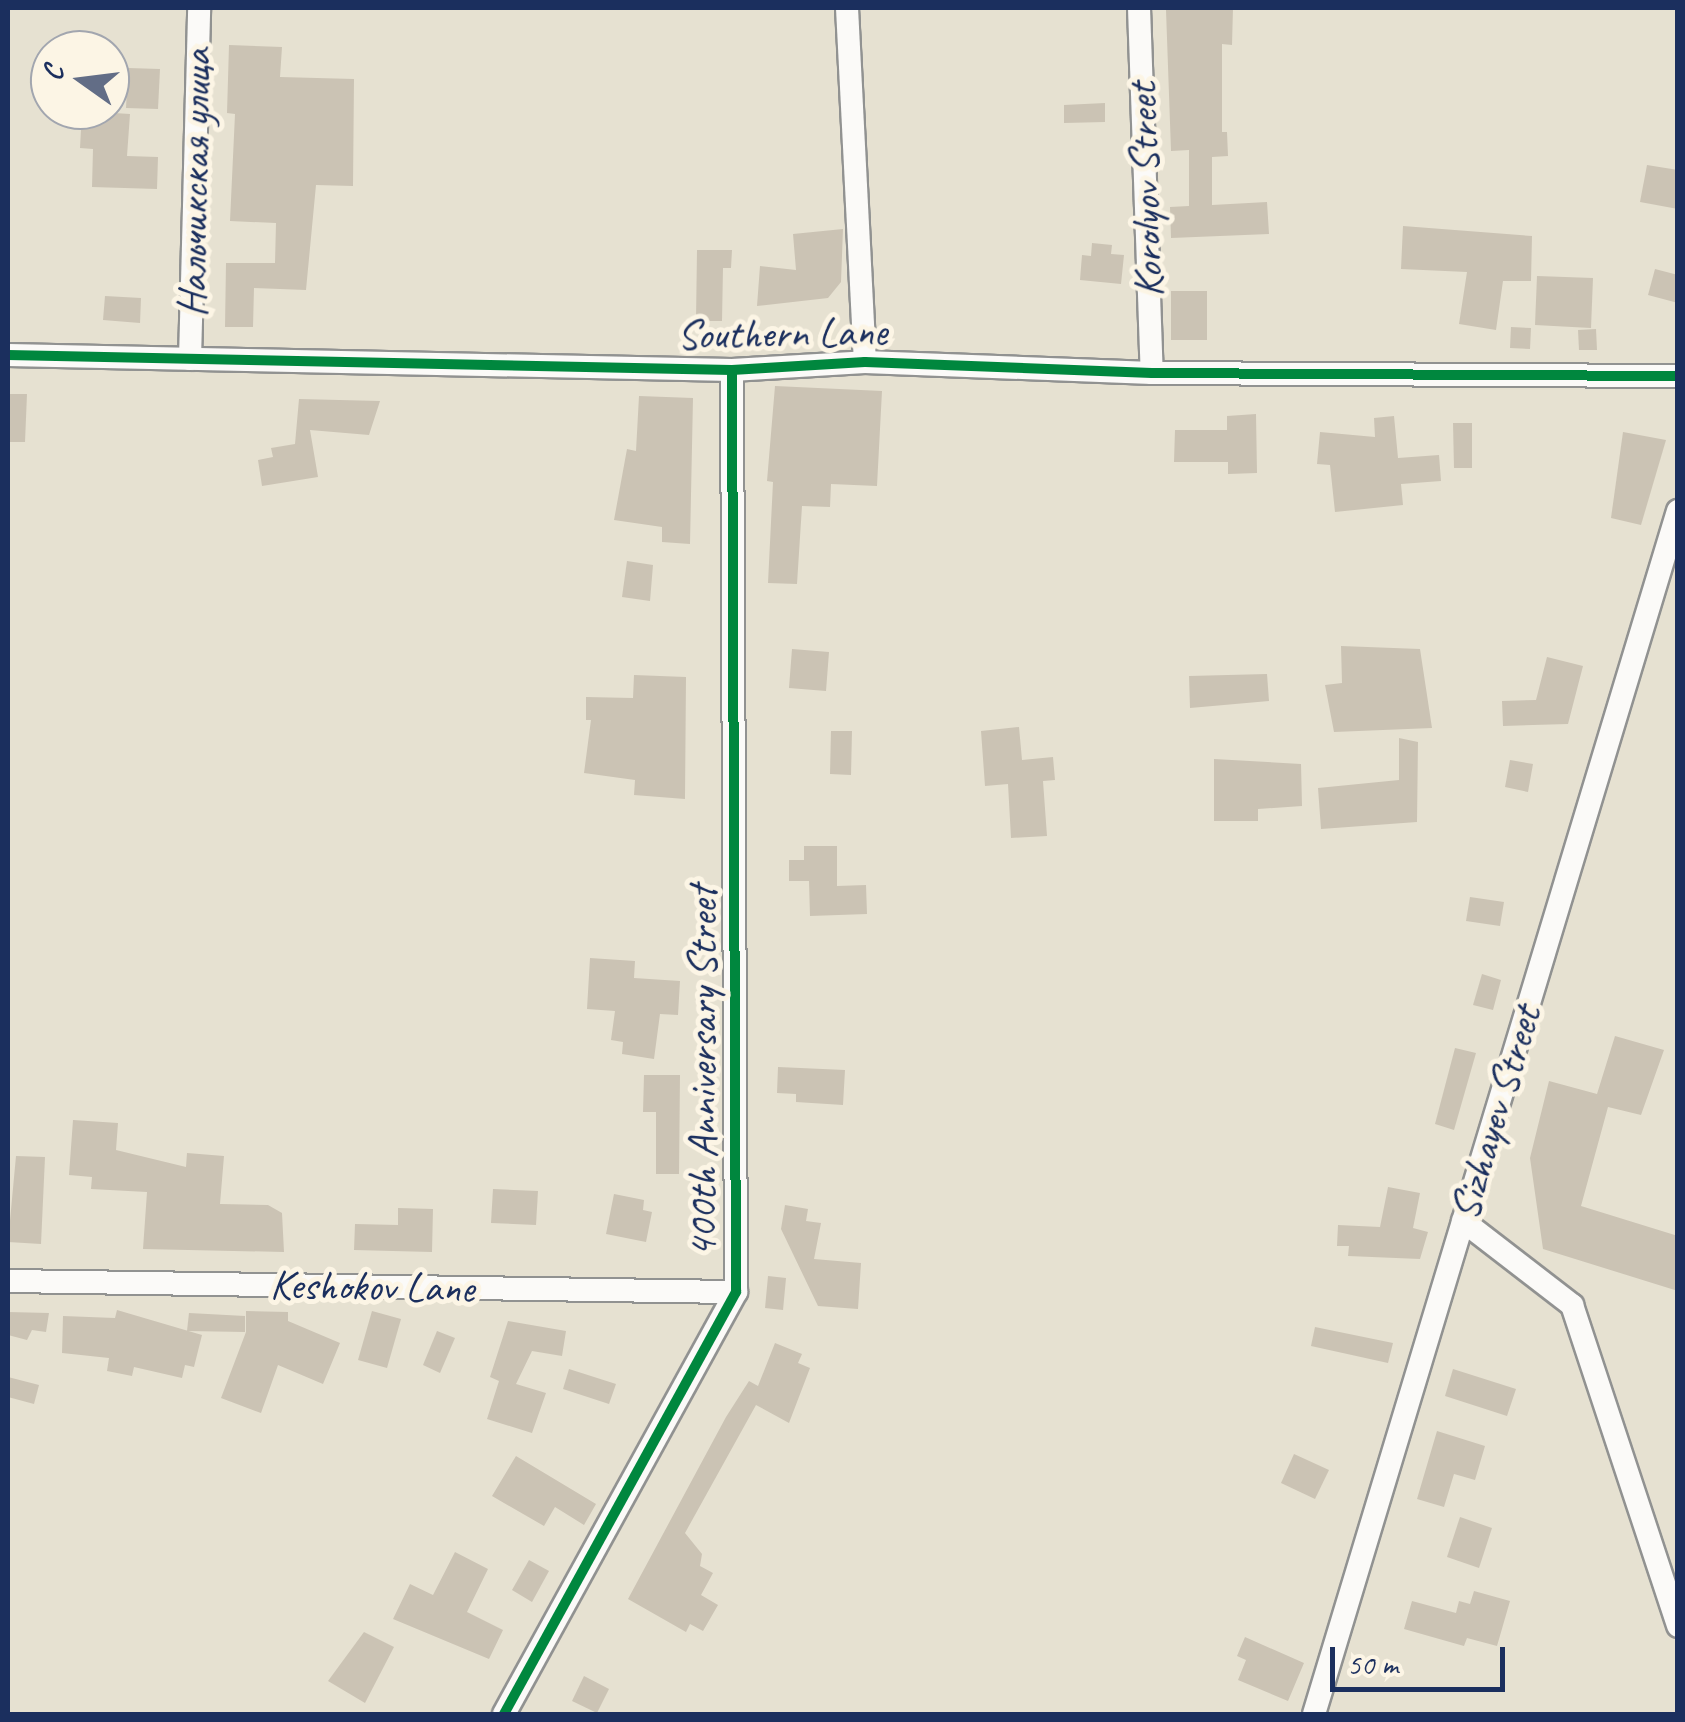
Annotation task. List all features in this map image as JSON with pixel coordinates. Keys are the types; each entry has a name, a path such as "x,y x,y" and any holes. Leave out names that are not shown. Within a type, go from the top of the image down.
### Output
{"street":[{"name":"Нальчикская улица","path":"190,359 199,8"},
{"path":"847,8 864,362"},
{"name":"Korolyov Street","path":"1140,8 1152,373"},
{"name":"Southern Lane","path":"8,355 732,370 864,362 1152,373 1678,376"},
{"name":"400th Anniversary Street","path":"504,1714 736,1292 732,370"},
{"name":"Sizhayev Street","path":"1314,1714 1678,510"},
{"path":"1463,1221 1572,1305 1670,1580 1678,1626"},
{"name":"Keshokov Lane","path":"8,1282 736,1292"}],"building":[{"path":"1233,8 1232,45 1222,44 1222,132 1227,132 1228,156 1212,157 1212,205 1267,202 1269,234 1171,238 1170,207 1189,206 1189,150 1171,151 1166,10"},
{"path":"229,45 282,47 280,77 354,79 353,186 316,185 306,290 254,288 253,327 225,327 226,263 275,263 276,223 230,221 235,114 227,113"},
{"path":"130,68 160,69 158,109 130,108"},
{"path":"1105,103 1105,122 1064,123 1064,105"},
{"path":"81,130 129,130 127,156 158,157 157,189 92,187 93,149 80,148"},
{"path":"1647,165 1678,170 1678,209 1640,202"},
{"path":"1403,226 1532,236 1531,281 1503,281 1496,330 1459,324 1467,272 1401,269"},
{"path":"843,229 841,282 828,298 757,306 760,266 796,270 793,234"},
{"path":"1092,243 1112,245 1111,254 1124,255 1121,284 1080,280 1082,255 1091,256"},
{"path":"697,250 732,250 731,268 723,268 722,321 696,321"},
{"path":"1655,269 1678,275 1678,303 1648,295"},
{"path":"1537,276 1593,278 1591,328 1535,325"},
{"path":"1171,291 1207,291 1207,340 1171,340"},
{"path":"105,296 141,298 140,323 103,320"},
{"path":"1511,327 1531,328 1530,349 1510,348"},
{"path":"1596,329 1597,350 1579,350 1578,330"},
{"path":"775,386 882,391 877,486 831,484 830,507 802,506 797,584 768,583 773,482 767,481"},
{"path":"8,394 27,394 25,442 8,442"},
{"path":"639,396 693,398 690,544 662,542 662,527 614,520 627,449 636,451"},
{"path":"299,399 380,401 369,435 310,430 318,477 262,486 258,460 273,457 271,448 295,444"},
{"path":"1256,414 1257,473 1228,474 1228,462 1174,462 1175,430 1227,430 1227,416"},
{"path":"1394,416 1398,458 1439,455 1441,481 1401,484 1403,505 1335,512 1330,465 1317,464 1320,432 1375,437 1374,418"},
{"path":"1453,423 1472,423 1472,468 1454,468"},
{"path":"1623,432 1666,440 1641,525 1611,518"},
{"path":"627,561 653,565 650,601 622,597"},
{"path":"1341,646 1420,649 1432,728 1334,732 1325,685 1342,683"},
{"path":"792,649 829,652 826,691 789,688"},
{"path":"1547,657 1583,666 1568,724 1503,726 1502,701 1536,700"},
{"path":"1267,674 1269,701 1190,708 1189,676"},
{"path":"634,675 686,677 685,799 634,795 635,780 584,773 591,720 586,720 586,697 633,698"},
{"path":"1019,727 1022,760 1053,757 1055,780 1043,781 1047,836 1011,838 1008,784 985,786 981,731"},
{"path":"831,731 852,731 851,775 830,774"},
{"path":"1399,738 1418,742 1417,822 1321,829 1318,788 1399,780"},
{"path":"1214,759 1301,764 1302,806 1258,809 1258,821 1214,821"},
{"path":"1510,760 1533,764 1528,792 1505,787"},
{"path":"804,846 837,846 837,886 866,885 867,914 810,916 809,881 789,881 789,860 804,860"},
{"path":"1470,897 1504,902 1500,926 1466,921"},
{"path":"590,958 635,961 634,978 680,981 678,1015 660,1014 654,1059 622,1054 623,1042 611,1040 615,1011 587,1009"},
{"path":"1482,974 1501,980 1493,1010 1473,1005"},
{"path":"1615,1036 1664,1050 1641,1115 1608,1107 1581,1206 1678,1236 1678,1291 1543,1249 1530,1158 1549,1081 1597,1094"},
{"path":"1455,1048 1476,1053 1454,1130 1435,1124"},
{"path":"778,1067 845,1070 843,1105 796,1102 796,1094 777,1093"},
{"path":"644,1075 680,1075 679,1174 656,1174 656,1112 643,1112"},
{"path":"73,1120 118,1123 116,1150 186,1167 187,1153 224,1156 220,1204 268,1205 282,1213 284,1252 143,1249 147,1192 91,1189 92,1177 69,1175"},
{"path":"16,1156 45,1157 41,1244 8,1242"},
{"path":"1388,1187 1420,1193 1413,1228 1428,1232 1420,1259 1348,1256 1349,1246 1337,1246 1338,1225 1380,1227"},
{"path":"493,1189 538,1191 536,1225 491,1223"},
{"path":"614,1194 644,1200 643,1210 652,1212 646,1242 606,1234"},
{"path":"785,1205 808,1209 806,1221 821,1223 814,1259 861,1263 858,1309 818,1306 781,1229"},
{"path":"398,1208 433,1209 432,1252 354,1250 355,1224 398,1225"},
{"path":"768,1276 786,1278 783,1310 765,1308"},
{"path":"117,1310 202,1335 194,1367 185,1365 182,1378 134,1367 132,1376 107,1371 109,1358 62,1353 63,1316 115,1318"},
{"path":"246,1311 288,1312 288,1321 340,1343 323,1384 278,1365 261,1413 221,1398 246,1332"},
{"path":"372,1311 401,1319 387,1368 358,1360"},
{"path":"8,1312 49,1313 46,1332 32,1330 27,1340 8,1335"},
{"path":"189,1313 245,1316 245,1332 187,1331"},
{"path":"508,1321 566,1331 562,1356 532,1351 516,1384 546,1393 532,1433 487,1419 499,1381 490,1377"},
{"path":"1315,1327 1393,1343 1388,1363 1311,1346"},
{"path":"437,1331 455,1338 440,1373 423,1365"},
{"path":"775,1343 802,1354 798,1363 810,1368 789,1423 756,1405 685,1533 702,1554 700,1566 713,1573 701,1595 718,1605 703,1631 690,1624 686,1632 628,1599 726,1417 749,1381 758,1386"},
{"path":"569,1369 616,1384 609,1404 563,1389"},
{"path":"1453,1369 1516,1389 1507,1416 1445,1396"},
{"path":"8,1377 39,1385 34,1404 8,1397"},
{"path":"1437,1431 1485,1446 1475,1480 1454,1474 1444,1507 1417,1499"},
{"path":"1294,1454 1329,1470 1315,1499 1281,1483"},
{"path":"516,1456 596,1504 584,1525 555,1507 544,1526 492,1496"},
{"path":"1460,1517 1492,1528 1479,1568 1447,1557"},
{"path":"455,1552 488,1569 467,1612 503,1630 489,1659 393,1619 410,1584 433,1595"},
{"path":"529,1560 549,1571 532,1602 512,1590"},
{"path":"1474,1591 1510,1601 1497,1646 1467,1638 1464,1646 1404,1629 1412,1601 1456,1613 1459,1601 1470,1604"},
{"path":"364,1632 394,1647 365,1703 328,1681"},
{"path":"1245,1637 1304,1663 1288,1701 1238,1680 1246,1660 1237,1656"},
{"path":"584,1676 609,1689 597,1713 572,1701"}],"cycle path":[{"path":"8,355 732,370 865,362 1152,373 1678,376"},
{"path":"504,1714 736,1292 732,370"}]}
